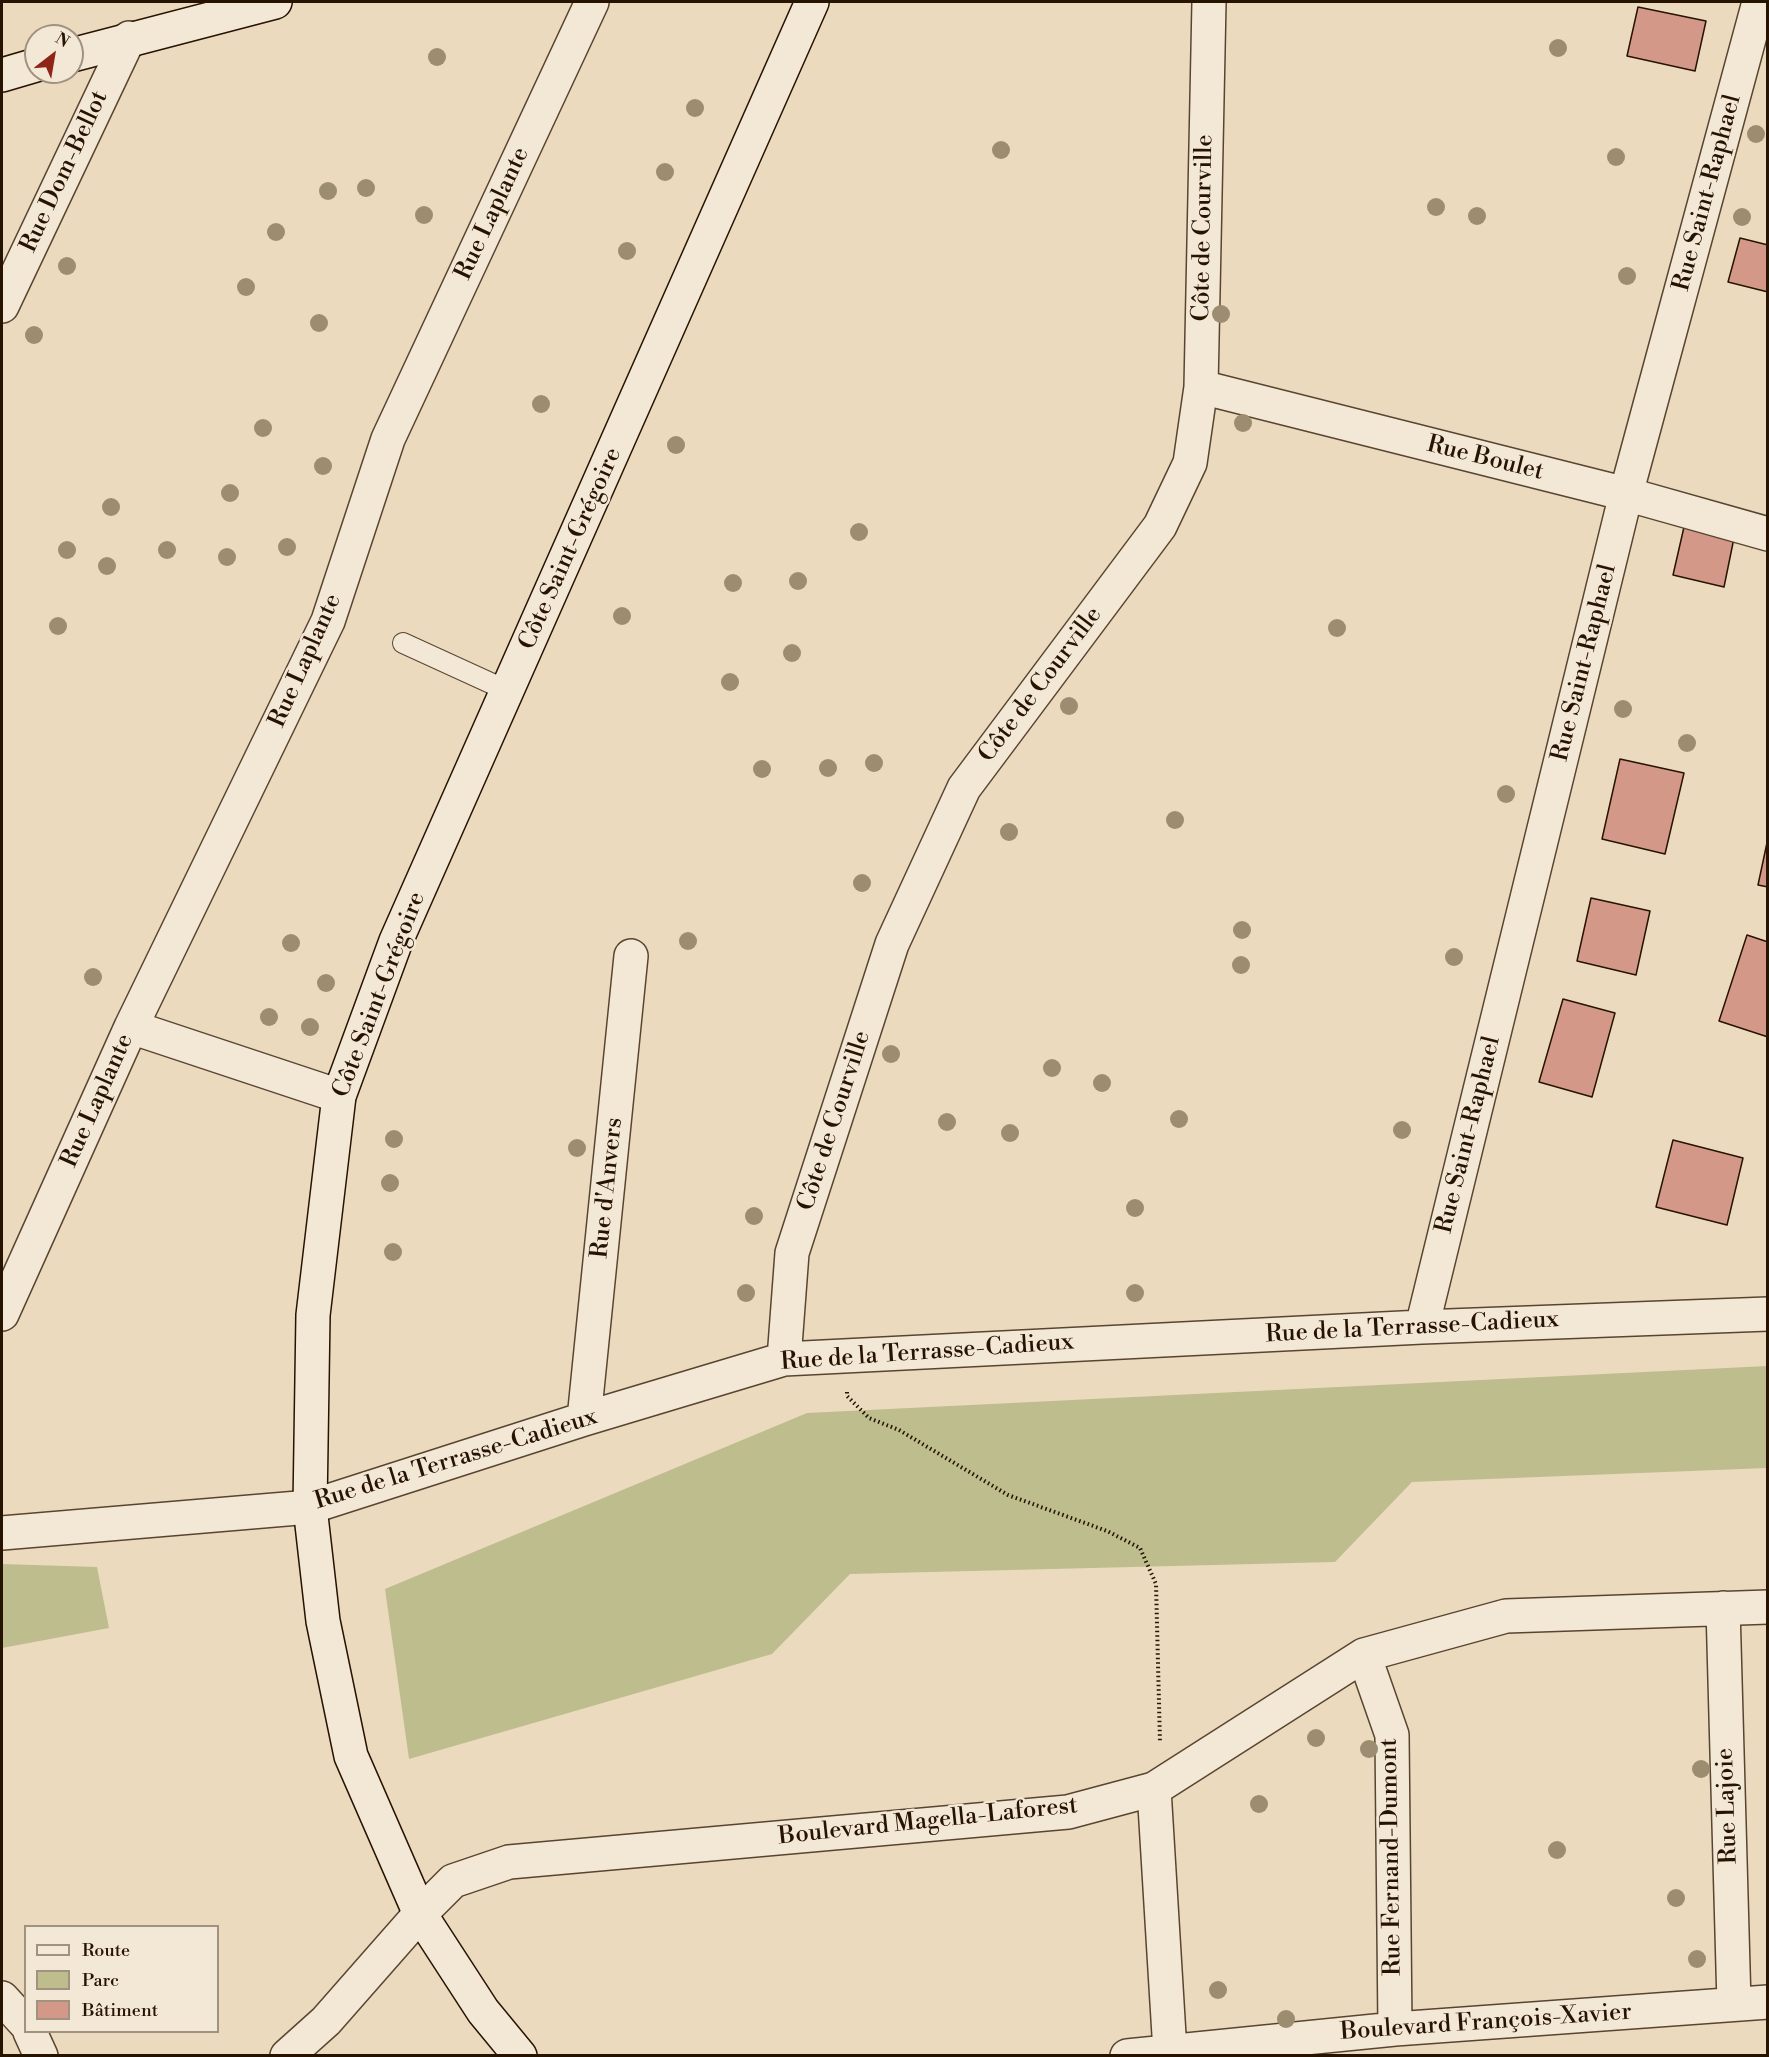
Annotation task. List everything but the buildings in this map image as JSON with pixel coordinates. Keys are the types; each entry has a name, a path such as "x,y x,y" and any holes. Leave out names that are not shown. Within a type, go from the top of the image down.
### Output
{"street":[{"path":"84,51 275,2"},
{"name":"Rue Laplante","path":"2,1314 131,1027 328,621 388,439 592,2"},
{"name":"Côte Saint-Grégoire","path":"520,2055 483,2011 420,1914 351,1756 323,1621 310,1507 313,1315 339,1096 396,940 812,2"},
{"name":"Côte de Courville","path":"784,1359 792,1253 891,944 964,788 1160,526 1190,464 1200,387 1209,2"},
{"name":"Rue Saint-Raphael","path":"1422,1327 1626,494 1760,2"},
{"name":"Rue Dom-Bellot","path":"2,306 129,38"},
{"path":"2,75 24,69"},
{"name":"Rue Boulet","path":"1200,387 1626,494 1767,534"},
{"name":"Rue d'Anvers","path":"584,1419 632,956"},
{"path":"131,1027 339,1096"},
{"name":"Rue de la Terrasse-Cadieux","path":"2,1533 310,1507 584,1419 784,1359 1422,1327 1767,1314"},
{"name":"Boulevard Magella-Laforest","path":"420,1914 453,1881 509,1862 1068,1812 1154,1789 1364,1654 1506,1616 1767,1607"},
{"name":"Rue Lajoie","path":"1723,1608 1734,2004"},
{"name":"Rue Fernand-Dumont","path":"1364,1654 1392,1735 1395,2028"},
{"path":"1154,1789 1170,2052"},
{"path":"287,2055 326,2021 420,1914"},
{"path":"2,1998 24,2022"},
{"name":"Boulevard François-Xavier","path":"1127,2055 1395,2028 1767,2002"},
{"path":"31,2033 41,2055"}],"lane":[{"path":"403,643 508,691"}],"path":[{"path":"847,1396 869,1418 899,1430 1008,1495 1107,1531 1140,1548 1156,1584 1160,1751 1198,1761"}],"green space":[{"path":"1767,1366 1767,1468 1412,1482 1335,1562 850,1574 772,1654 409,1759 385,1589 807,1413"},
{"path":"2,1564 97,1567 109,1628 2,1648"}]}
